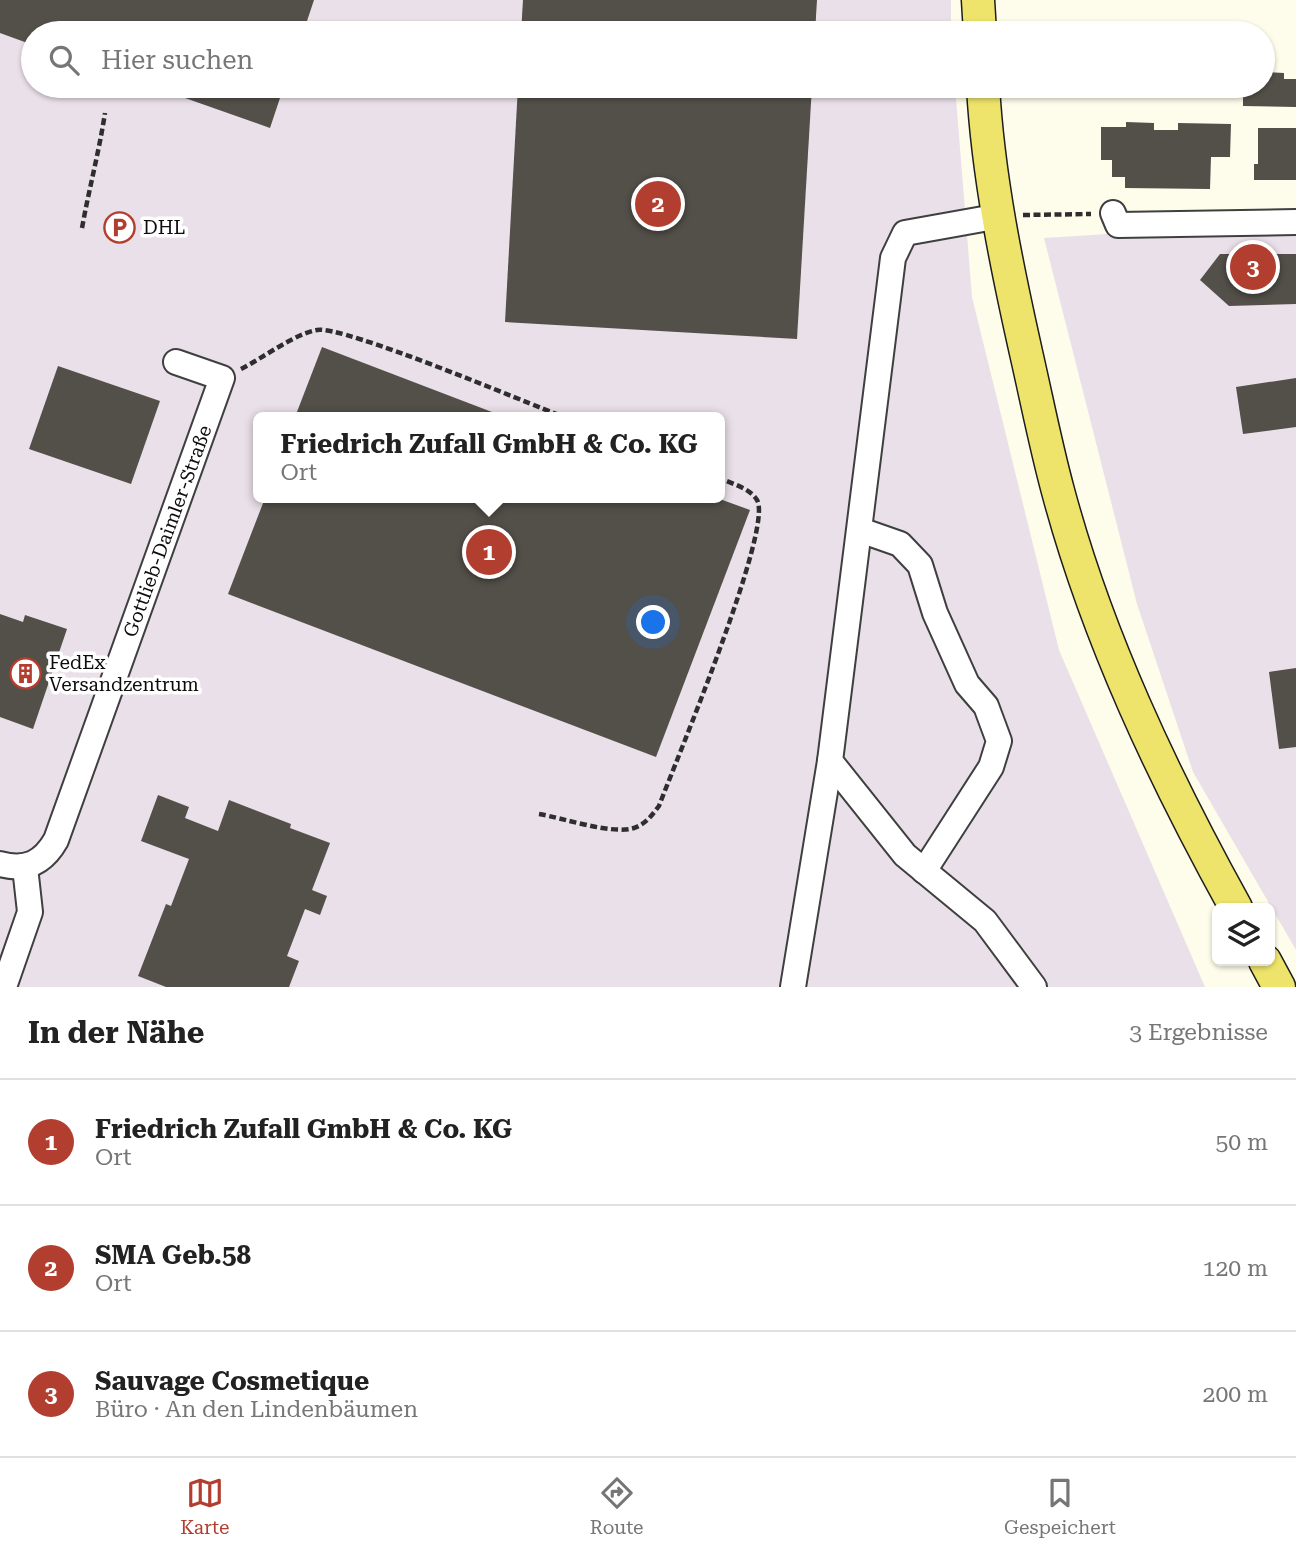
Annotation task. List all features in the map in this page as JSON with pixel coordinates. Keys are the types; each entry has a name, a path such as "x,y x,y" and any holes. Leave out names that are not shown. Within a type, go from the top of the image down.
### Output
{"main road":[{"path":"978,0 979,21"},
{"path":"984,98 986,138 1015,303 1058,492 1110,648 1179,805 1233,903"},
{"path":"1268,966 1279,987"}],"street":[{"path":"1113,213 1118,225 1296,222"},
{"path":"793,987 830,761 892,258 905,233 1000,216"},
{"path":"176,362 222,379"},
{"name":"Gottlieb-Daimler-Straße","path":"25,867 48,853 56,840 222,379"},
{"path":"860,530 900,544 919,565 935,613 967,684 986,706 999,741 991,768 924,871"},
{"path":"830,761 905,855 985,921 1034,987"},
{"path":"0,864 25,867 30,912 4,987"}],"path":[{"path":"82,228 96,171 105,113"},
{"path":"1000,216 1113,213"},
{"path":"222,379 307,333 320,329 390,351 551,412"},
{"path":"539,814 622,830 649,820 659,806 756,540 760,512 757,500 747,490 725,480"}],"shaded area":[{"path":"0,0 951,0 951,21 21,21 21,98 956,98 972,297 1059,650 1205,987 0,987"},
{"path":"1296,222 1296,950 1275,914 1275,903 1269,903 1193,772 1137,604 1044,238"}],"building":[{"path":"0,0 314,0 307,21 21,21 21,41 0,33"},
{"path":"523,0 817,0 816,21 522,21"},
{"path":"1275,73 1284,73 1284,79 1296,79 1296,107 1243,106 1243,98 1275,98"},
{"path":"185,98 280,98 270,128"},
{"path":"517,98 811,98 797,339 505,322"},
{"path":"1126,122 1154,123 1154,130 1178,130 1178,123 1231,124 1230,157 1211,157 1210,189 1125,188 1125,177 1112,177 1112,160 1101,160 1101,127 1126,127"},
{"path":"1258,128 1296,128 1296,180 1254,180 1254,164 1258,164"},
{"path":"1220,254 1296,254 1296,304 1229,306 1200,280"},
{"path":"322,347 492,412 297,412"},
{"path":"58,366 160,401 131,484 29,449"},
{"path":"1296,378 1296,427 1243,434 1236,387"},
{"path":"725,501 750,510 656,757 228,594 263,503"},
{"name":"FedEx Versandzentrum","path":"0,614 23,622 25,615 67,629 33,729 0,717"},
{"path":"1296,668 1296,747 1279,749 1269,672"},
{"path":"158,795 189,807 185,818 218,831 229,800 291,824 290,828 330,843 312,890 327,896 320,915 305,909 287,956 299,961 289,987 166,987 138,976 166,904 171,906 189,859 141,841"}],"place":[{"name":"SMA Geb.58","path":"658,204"},
{"name":"DHL","path":"120,227"},
{"name":"Sauvage Cosmetique","path":"1253,267"},
{"name":"Friedrich Zufall GmbH & Co. KG","path":"489,552"},
{"name":"FedEx Versandzentrum","path":"26,673"}]}
